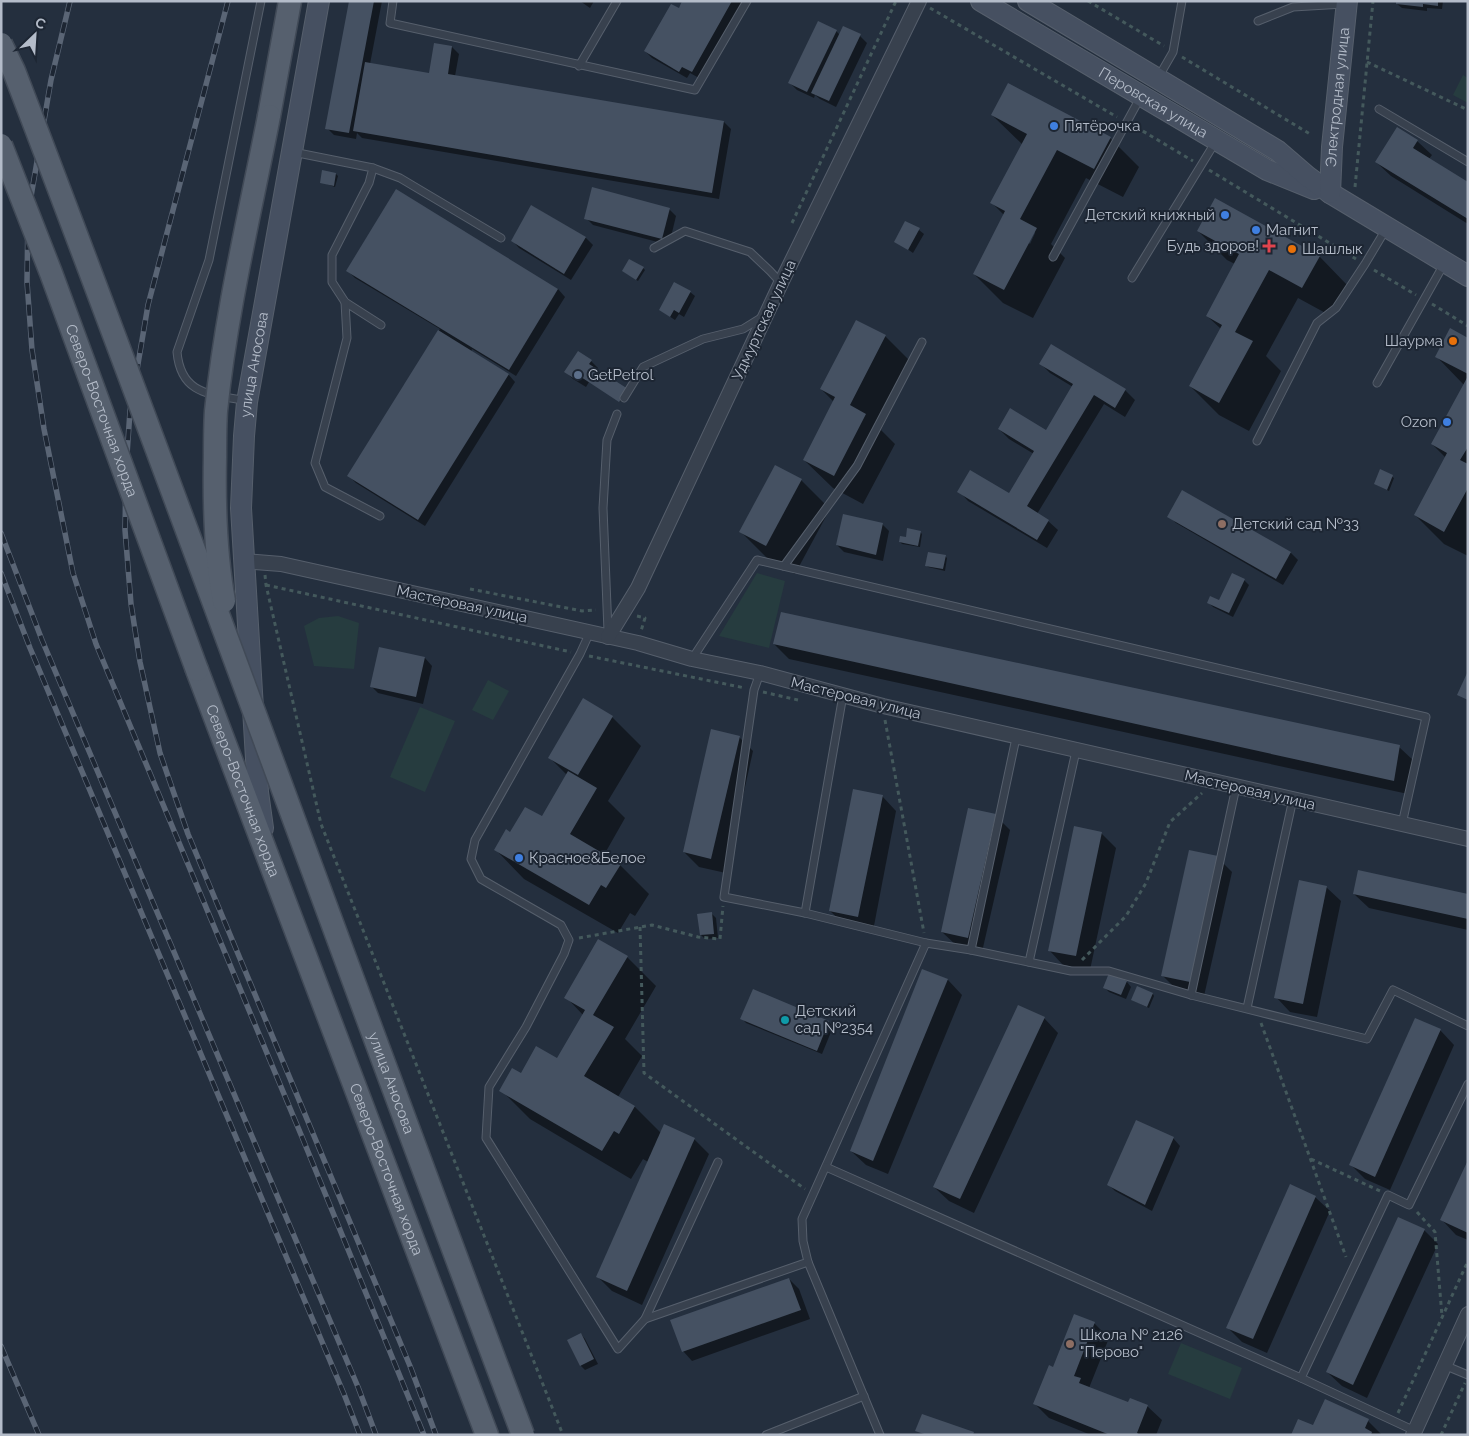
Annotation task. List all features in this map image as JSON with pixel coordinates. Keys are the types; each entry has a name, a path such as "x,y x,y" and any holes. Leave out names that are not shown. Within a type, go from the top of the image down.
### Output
{"main road":[{"path":"234,658 218,560 214,501 216,412 236,282 290,1"},
{"path":"1,44 14,70 86,259 417,1156 524,1435"},
{"name":"Северо-Восточная хорда","path":"1,145 57,289 197,670 487,1435"}],"street":[{"name":"улица Аносова","path":"319,1 247,402 244,436 243,561 262,822 269,850 495,1435"},
{"name":"Удмуртская улица","path":"608,637 638,588 781,283 918,1"},
{"name":"Перовская улица","path":"982,1 1267,170 1305,186 1330,193"},
{"name":"Перовская улица","path":"1028,1 1278,151 1330,193 1468,276"},
{"name":"Электродная улица","path":"1330,193 1332,147 1347,3"},
{"name":"Мастеровая улица","path":"243,561 266,562 590,632 638,643 692,659 760,674 1016,738 1468,839"},
{"name":"улица Аносова","path":"255,732 524,1435"},
{"path":"1414,1433 1468,1314"}],"lane":[{"path":"247,402 197,390 184,377 178,363 177,352 209,260 261,1"},
{"path":"394,1 390,23 695,90 747,1"},
{"path":"579,66 617,1"},
{"path":"1157,79 1173,52 1182,1"},
{"path":"1258,21 1293,7 1347,3"},
{"path":"1053,257 1142,96"},
{"path":"1379,109 1468,162"},
{"path":"1132,278 1216,140"},
{"path":"292,152 373,168 400,178 501,238"},
{"path":"373,168 369,183 332,255 332,282 345,302 381,325"},
{"path":"1257,441 1317,323 1336,308 1388,227"},
{"path":"654,248 686,231 750,252 781,283"},
{"path":"1376,383 1445,262"},
{"path":"345,302 347,338 315,463 325,487 380,516"},
{"path":"624,398 643,367 703,339 743,329 766,315"},
{"path":"784,566 856,466 922,342"},
{"path":"608,637 603,508 607,440 617,414"},
{"path":"692,659 758,560 784,566 1426,717 1402,824"},
{"path":"590,632 580,654 475,840 471,859 481,879 561,925 569,940 564,954 526,1027 489,1087 486,1138 618,1348 645,1319 718,1162"},
{"path":"760,674 754,690 724,897 805,913 926,943 971,950 1071,971 1109,971 1191,995 1367,1039 1393,990 1468,1026"},
{"path":"805,913 843,695"},
{"path":"971,950 1016,738"},
{"path":"1028,962 1076,751"},
{"path":"1191,995 1236,787"},
{"path":"1247,1008 1293,799"},
{"path":"880,1435 808,1262 803,1241 802,1219 926,943"},
{"path":"1301,1378 1388,1195 1409,1205 1468,1084"},
{"path":"826,1167 1301,1378 1394,1421 1414,1433"},
{"path":"645,1319 808,1262"},
{"path":"1444,1365 1468,1376"},
{"path":"766,1435 864,1396"}],"path":[{"path":"791,226 896,1"},
{"path":"1088,1 1310,134"},
{"path":"1354,190 1373,1"},
{"path":"1367,62 1468,110"},
{"path":"1326,241 1468,326"},
{"path":"266,562 266,585 321,824 563,1435"},
{"path":"266,585 802,701"},
{"path":"466,588 582,611 607,609"},
{"path":"883,706 926,943"},
{"path":"1071,971 1126,916 1146,882 1170,822 1214,782"},
{"path":"569,940 652,925 698,937 720,938 724,897"},
{"path":"640,927 644,1073 814,1194"},
{"path":"1256,1011 1351,1271"},
{"path":"1311,1159 1388,1195"},
{"path":"1409,1205 1435,1232 1442,1316"},
{"path":"1394,1421 1468,1261"},
{"path":"1441,1435 1468,1376"}],"green space":[{"path":"1463,75 1468,78 1468,103 1453,95"},
{"path":"757,573 785,581 769,648 719,636"},
{"path":"338,616 359,623 354,669 314,666 304,626 319,618"},
{"path":"488,680 509,691 493,720 472,710"},
{"path":"420,707 455,721 425,792 390,777"},
{"path":"1181,1343 1242,1368 1230,1399 1168,1374"}],"building":[{"path":"349,1 374,1 349,133 325,129"},
{"path":"682,1 732,1 692,72 682,67 679,72 644,51 671,4 679,8"},
{"path":"1396,1 1438,1 1438,6 1423,4 1423,7 1396,4"},
{"path":"818,21 837,30 807,92 788,83"},
{"path":"843,26 861,34 829,101 811,93"},
{"path":"434,43 452,46 448,74 724,121 712,193 353,131 365,62 429,73"},
{"path":"1008,83 1111,137 1094,169 1057,150 1020,219 1037,228 1004,290 973,274 1005,211 990,203 1027,134 991,115"},
{"path":"1397,127 1418,140 1413,148 1468,182 1468,219 1375,162"},
{"path":"322,170 336,173 334,186 320,183"},
{"path":"592,187 670,208 662,239 584,219"},
{"path":"396,189 558,289 509,370 346,271"},
{"path":"1215,198 1320,256 1302,288 1269,270 1235,332 1253,341 1219,403 1189,386 1222,325 1206,316 1239,254 1197,231"},
{"path":"531,205 586,237 564,274 511,241"},
{"path":"905,221 920,228 908,250 894,242"},
{"path":"629,259 644,267 636,280 622,271"},
{"path":"674,282 691,291 679,313 674,310 670,317 659,310"},
{"path":"856,320 886,335 850,405 866,414 834,476 803,460 835,397 820,389"},
{"path":"1450,328 1468,338 1468,374 1435,357"},
{"path":"438,330 509,374 418,520 347,476"},
{"path":"1051,344 1126,389 1115,408 1094,395 1027,506 1049,520 1037,540 957,492 970,470 1009,493 1034,451 998,429 1010,408 1046,430 1073,384 1039,364"},
{"path":"578,351 592,360 589,364 628,389 619,402 581,377 578,381 564,372"},
{"path":"1468,376 1468,447 1460,460 1468,464 1468,488 1444,532 1414,515 1447,453 1431,444"},
{"path":"775,465 802,479 766,546 739,532"},
{"path":"1380,469 1393,475 1387,490 1374,484"},
{"path":"1182,490 1291,552 1276,579 1167,517"},
{"path":"843,514 883,523 876,555 836,545"},
{"path":"907,528 921,531 918,546 899,542 900,536 906,537"},
{"path":"928,552 946,555 943,569 925,566"},
{"path":"1232,573 1245,579 1229,613 1207,603 1210,596 1219,600"},
{"path":"781,612 1400,745 1394,781 773,644"},
{"path":"379,647 425,657 416,697 370,687"},
{"path":"1468,671 1468,700 1457,695"},
{"path":"583,698 613,716 578,775 548,758"},
{"path":"711,729 740,736 711,859 683,852"},
{"path":"568,771 597,788 570,834 621,864 606,888 601,885 589,905 494,850 506,829 510,832 525,807 542,816"},
{"path":"853,789 883,795 858,917 829,911"},
{"path":"968,808 996,814 968,938 941,932"},
{"path":"1074,826 1102,832 1076,956 1048,951"},
{"path":"1189,850 1218,856 1190,982 1161,976"},
{"path":"1358,870 1468,894 1468,919 1353,894"},
{"path":"1299,880 1327,886 1303,1004 1274,998"},
{"path":"712,912 714,934 700,935 697,914"},
{"path":"598,939 628,956 593,1015 614,1027 584,1076 635,1106 619,1134 614,1131 602,1151 499,1091 512,1068 521,1073 536,1046 557,1058 585,1010 564,998"},
{"path":"922,969 948,979 873,1161 850,1151"},
{"path":"1109,973 1127,981 1121,995 1103,988"},
{"path":"1137,986 1153,993 1147,1007 1131,1000"},
{"name":"Детский сад №2354","path":"753,989 829,1021 817,1051 740,1019"},
{"path":"1018,1005 1045,1017 960,1199 933,1187"},
{"path":"1415,1018 1441,1029 1375,1177 1349,1165"},
{"path":"1136,1120 1174,1137 1145,1205 1107,1185"},
{"path":"664,1124 695,1138 627,1291 596,1277"},
{"path":"1468,1160 1468,1233 1440,1220"},
{"path":"1290,1184 1316,1196 1253,1339 1226,1328"},
{"path":"1398,1217 1425,1229 1353,1385 1326,1372"},
{"path":"789,1278 801,1310 682,1352 670,1320"},
{"path":"1074,1314 1095,1322 1074,1376 1081,1378 1079,1383 1128,1402 1130,1398 1148,1405 1137,1433 1140,1435 1110,1435 1033,1404 1049,1365 1053,1367"},
{"path":"581,1333 594,1359 580,1366 567,1340"},
{"path":"1325,1399 1369,1419 1365,1428 1372,1432 1371,1435 1291,1435 1298,1419 1313,1425"},
{"path":"922,1414 974,1432 973,1435 927,1435 915,1431"}],"railway":[{"path":"70,1 51,80 28,214 27,282 32,350 44,429 73,573 96,644 424,1435"},
{"path":"228,1 148,305 130,411 126,469 125,530 131,604 140,662 160,753 188,834 410,1366 436,1435"},
{"path":"1,533 42,640 358,1387 376,1435"},
{"path":"1,573 30,648 360,1435"},
{"path":"1,1346 39,1435"}],"place":[{"name":"Пятёрочка","path":"1054,126"},
{"name":"Детский книжный","path":"1225,215"},
{"name":"Магнит","path":"1256,230"},
{"name":"Будь здоров!","path":"1269,246"},
{"name":"Шашлык","path":"1292,249"},
{"name":"Шаурма","path":"1453,341"},
{"name":"GetPetrol","path":"578,375"},
{"name":"Ozon","path":"1447,422"},
{"name":"Детский сад №33","path":"1222,524"},
{"name":"Красное&Белое","path":"519,858"},
{"name":"Детский сад №2354","path":"785,1020"},
{"name":"Школа № 2126 \"Перово\"","path":"1070,1344"}]}
